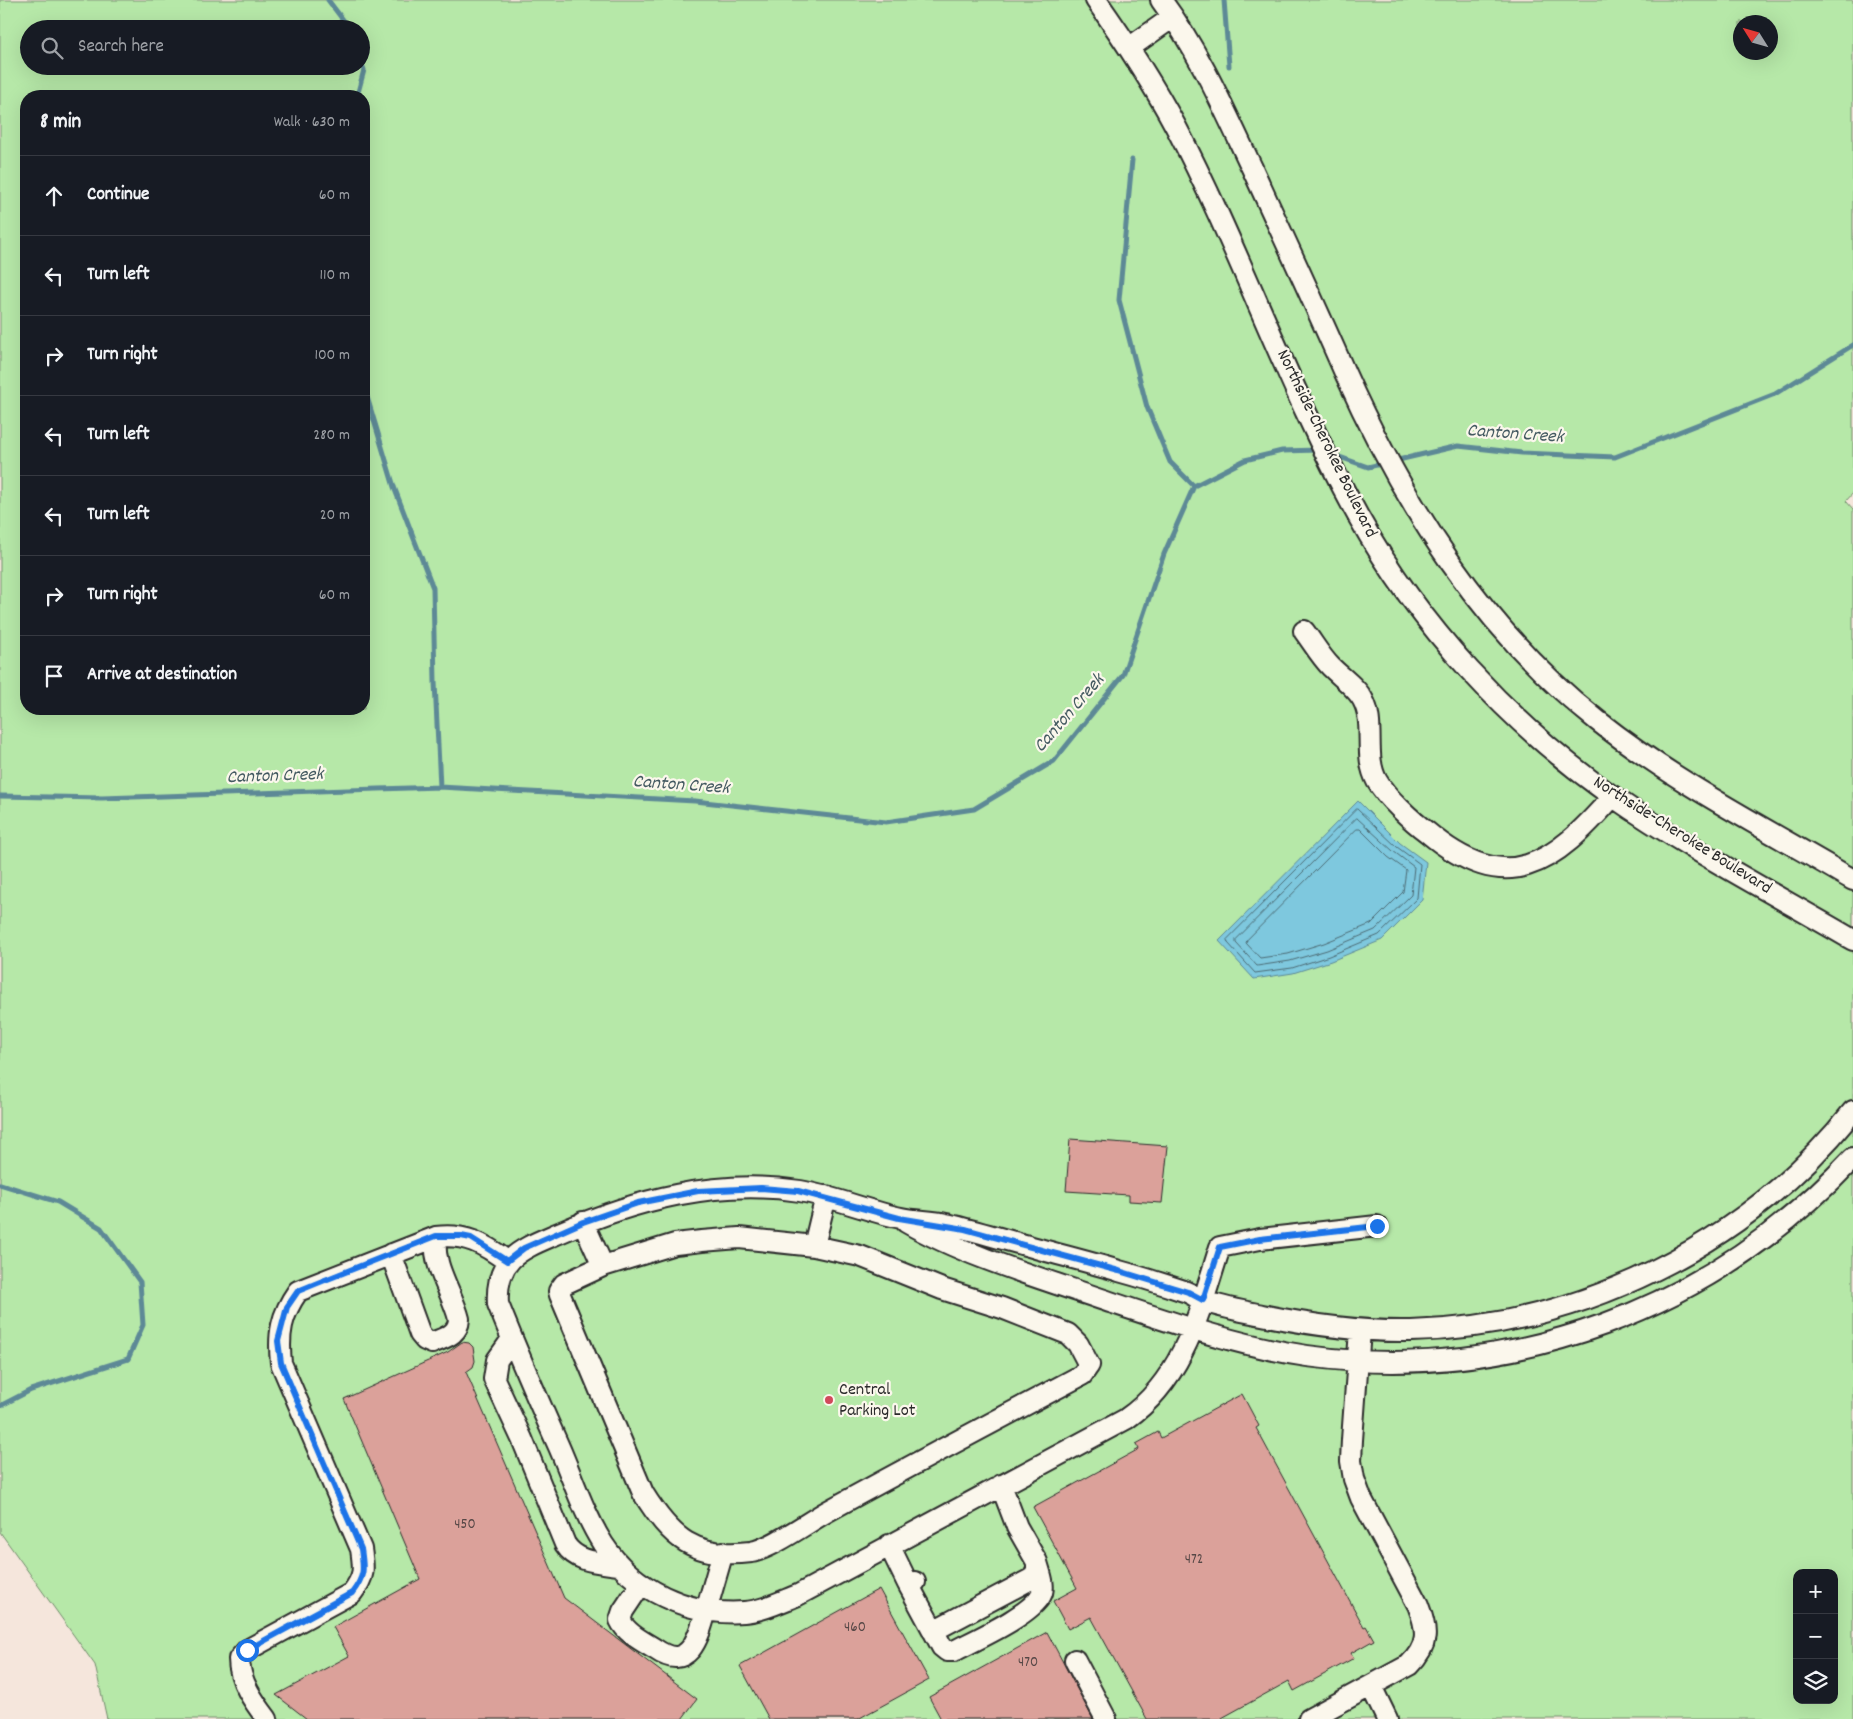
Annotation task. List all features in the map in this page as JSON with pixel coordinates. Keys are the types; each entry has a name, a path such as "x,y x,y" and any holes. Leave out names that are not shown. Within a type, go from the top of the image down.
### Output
{"street":[{"name":"Northside-Cherokee Boulevard","path":"1096,0 1130,48 1176,128 1359,518 1400,583 1446,643 1506,708 1534,734 1613,796 1853,940"},
{"path":"1161,0 1225,111 1348,378 1399,483 1448,561 1513,641 1597,720 1692,786 1853,880"},
{"path":"1130,48 1172,17"},
{"path":"1304,631 1329,666 1363,699 1368,719 1370,757 1377,781 1410,818 1450,851 1475,862 1505,870 1539,863 1582,832 1613,796"},
{"path":"1377,1226 1260,1239 1220,1247 1203,1300 1192,1329 1172,1372 1155,1395 1142,1408 798,1595 771,1606 744,1612 706,1610 662,1596 641,1584 619,1565 589,1518 498,1304 497,1288 500,1273 507,1261 524,1248 583,1222 638,1203 698,1191 761,1188 798,1191 826,1196 899,1218 965,1229 1119,1271 1188,1292 1203,1300 1292,1321 1360,1330 1414,1331 1489,1323 1559,1308 1632,1282 1698,1247 1754,1209 1807,1163 1853,1111"},
{"path":"899,1218 946,1243 1064,1287 1192,1329 1276,1350 1358,1360 1413,1361 1489,1354 1571,1336 1643,1310 1717,1271 1767,1237 1812,1200 1853,1158"},
{"path":"814,1246 826,1196"},
{"path":"583,1222 602,1266"},
{"path":"267,1719 248,1689 239,1669 239,1659 247,1650 352,1593 360,1583 364,1571 361,1549 281,1363 278,1341 287,1307 298,1291 436,1236 471,1238 507,1261"},
{"path":"391,1254 420,1334 425,1340 432,1343 453,1334 459,1327 460,1319 435,1253 436,1236"},
{"path":"739,1238 814,1246 860,1256 942,1289 1002,1308 1068,1334 1078,1344 1088,1365 1082,1375 766,1546 752,1552 702,1550 684,1542 659,1519 643,1493 598,1389 559,1291 564,1284 602,1266 676,1244 702,1241 739,1238"},
{"path":"1309,1719 1398,1671 1415,1659 1424,1646 1425,1630 1418,1605 1361,1498 1354,1479 1351,1461 1360,1330"},
{"path":"512,1339 497,1360 494,1379 526,1446 565,1544 570,1553 578,1558 619,1565"},
{"path":"889,1545 912,1583 942,1647 946,1651 954,1651 1032,1608 1042,1594 1042,1582 1037,1562 1017,1527 1001,1485"},
{"path":"641,1584 623,1611 620,1620 624,1628 666,1657 674,1657 690,1651 699,1636 724,1552"},
{"path":"933,1631 1033,1578 1037,1570 1037,1562"},
{"path":"1075,1660 1106,1719"},
{"path":"1371,1686 1387,1719"}],"green space":[{"path":"0,0 1853,0 1853,493 1846,501 1853,509 1853,1719 107,1719 95,1665 0,1532"}],"water":[{"path":"1358,801 1400,843 1426,862 1422,900 1382,940 1331,961 1293,973 1254,979 1219,941"}],"building":[{"path":"1070,1139 1168,1146 1162,1203 1129,1201 1129,1195 1066,1191"},
{"path":"462,1342 469,1343 473,1347 475,1361 473,1367 466,1372 564,1598 697,1699 682,1719 307,1719 276,1695 349,1656 333,1627 420,1579 344,1399 448,1352"},
{"path":"1242,1394 1259,1426 1256,1428 1364,1627 1366,1626 1374,1640 1351,1653 1354,1658 1294,1691 1289,1681 1220,1719 1147,1719 1091,1617 1068,1629 1053,1601 1077,1588 1033,1507 1139,1449 1136,1444 1158,1432 1161,1438"},
{"path":"879,1589 929,1680 858,1719 769,1719 740,1666"},
{"path":"1047,1632 1093,1719 941,1719 929,1697"}],"waterway":[{"path":"328,0 343,20"},
{"path":"1224,0 1229,66"},
{"path":"359,90 363,75"},
{"path":"1132,160 1119,300 1147,407 1170,462 1194,486"},
{"name":"Canton Creek","path":"1394,461 1458,446 1522,453 1615,457 1775,394 1853,345"},
{"path":"370,407 394,487 433,588 440,787"},
{"name":"Canton Creek","path":"0,796 102,798 440,787 695,801 886,822 974,809 1054,761 1123,675 1164,554 1194,486 1245,460 1282,451 1319,450"},
{"name":"Canton Creek","path":"1334,455 1368,467 1385,463"},
{"name":"Canton Creek","path":"0,1184 58,1202 101,1228 140,1282 143,1325 128,1359 31,1390 0,1406"}],"place":[{"name":"Central Parking Lot","path":"829,1400"}],"route":[{"path":"247,1650 352,1593 360,1583 364,1571 361,1549 281,1363 278,1341 287,1307 298,1291 436,1236 449,1235 471,1238 496,1252 507,1261 524,1248 583,1222 638,1203 698,1191 740,1188 798,1191 826,1196 899,1218 946,1224 965,1229 1119,1271 1188,1292 1203,1300 1220,1247 1260,1239 1377,1226"}]}
